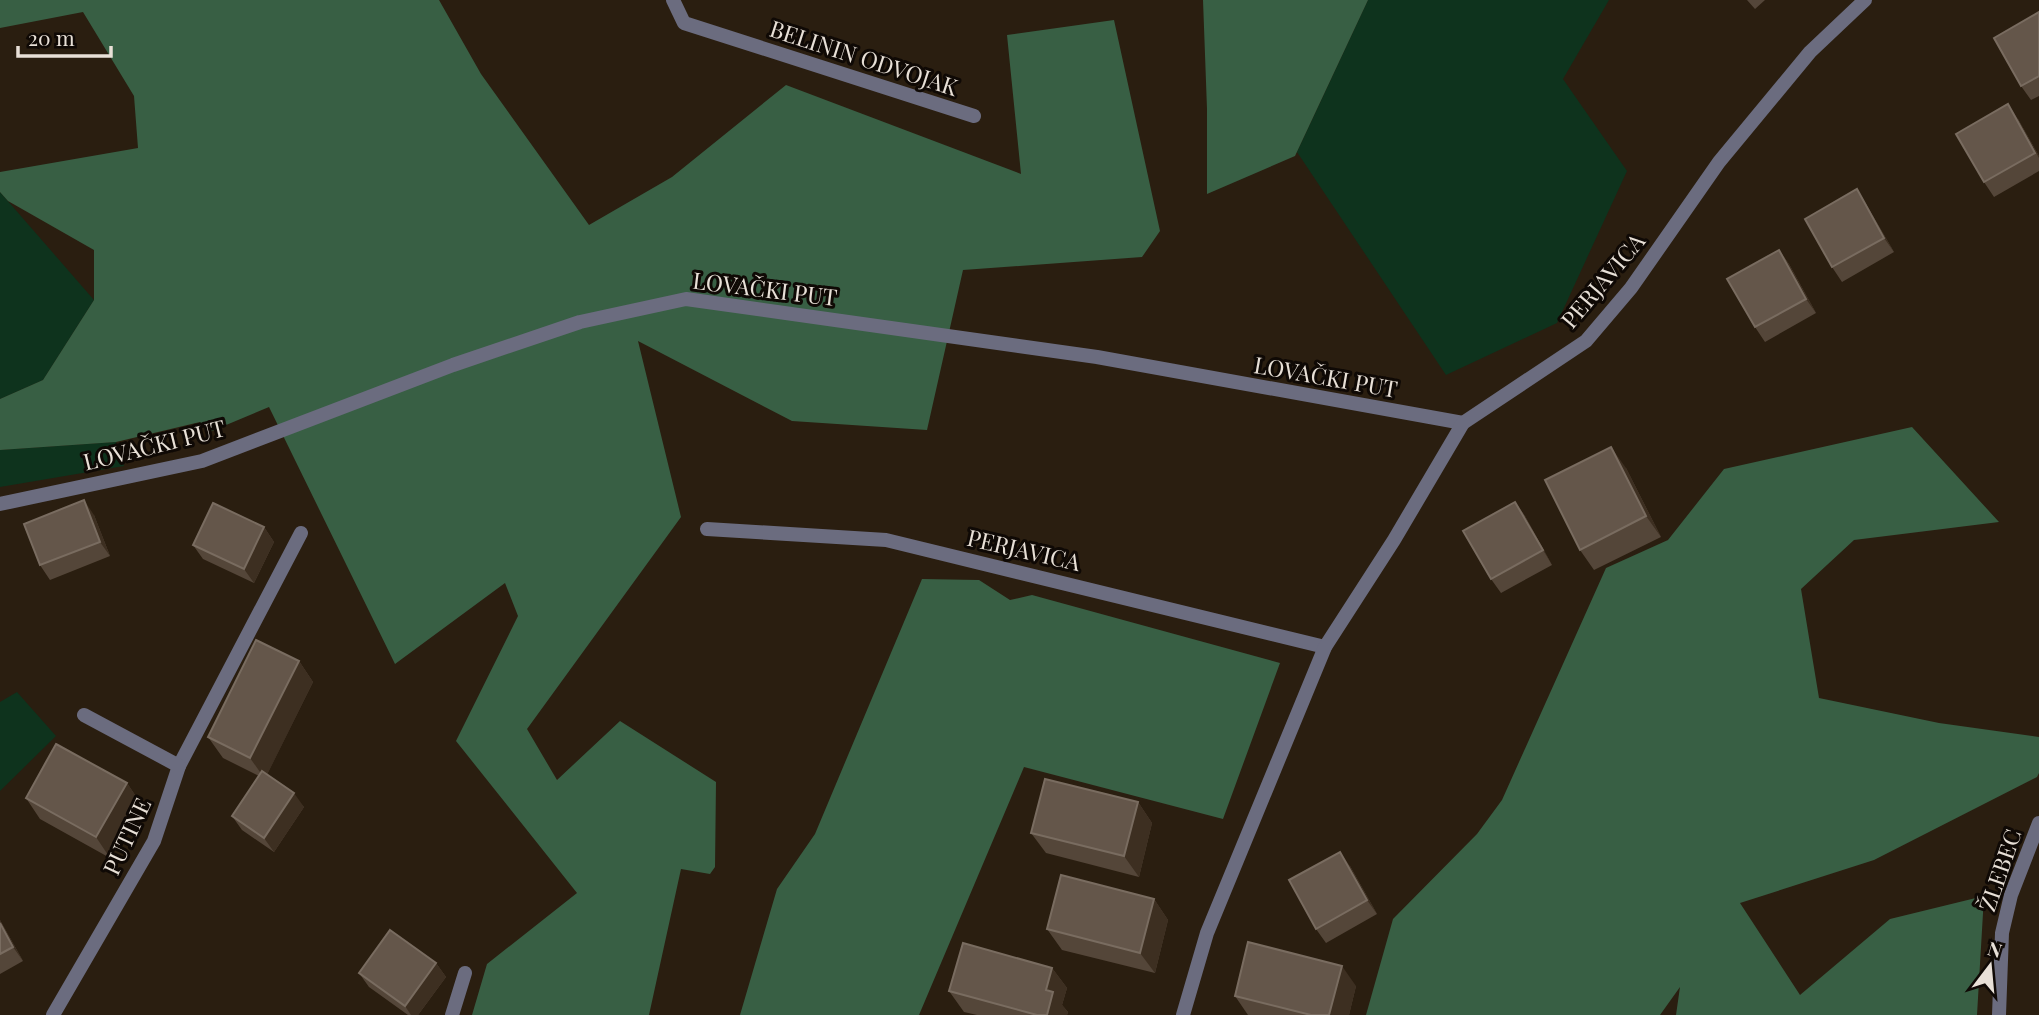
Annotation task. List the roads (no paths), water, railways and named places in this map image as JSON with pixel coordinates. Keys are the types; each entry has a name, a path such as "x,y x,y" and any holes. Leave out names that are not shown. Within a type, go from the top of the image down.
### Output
{"street":[{"name":"BELININ ODVOJAK","path":"673,0 684,23 974,116"},
{"name":"PERJAVICA","path":"1183,1015 1207,933 1325,647 1394,540 1463,423 1586,341 1632,288 1719,162 1810,52 1865,0"},
{"name":"LOVAČKI PUT","path":"0,504 202,461 453,366 580,322 686,299 1097,356 1463,423"},
{"name":"PERJAVICA","path":"706,529 886,540 1325,647"},
{"name":"PUTINE","path":"53,1015 155,841 179,766 301,533"},
{"path":"84,715 179,766"},
{"name":"ŽLEBEC","path":"1999,1015 2002,933 2011,895 2039,823"},
{"path":"452,1015 465,973"}]}
